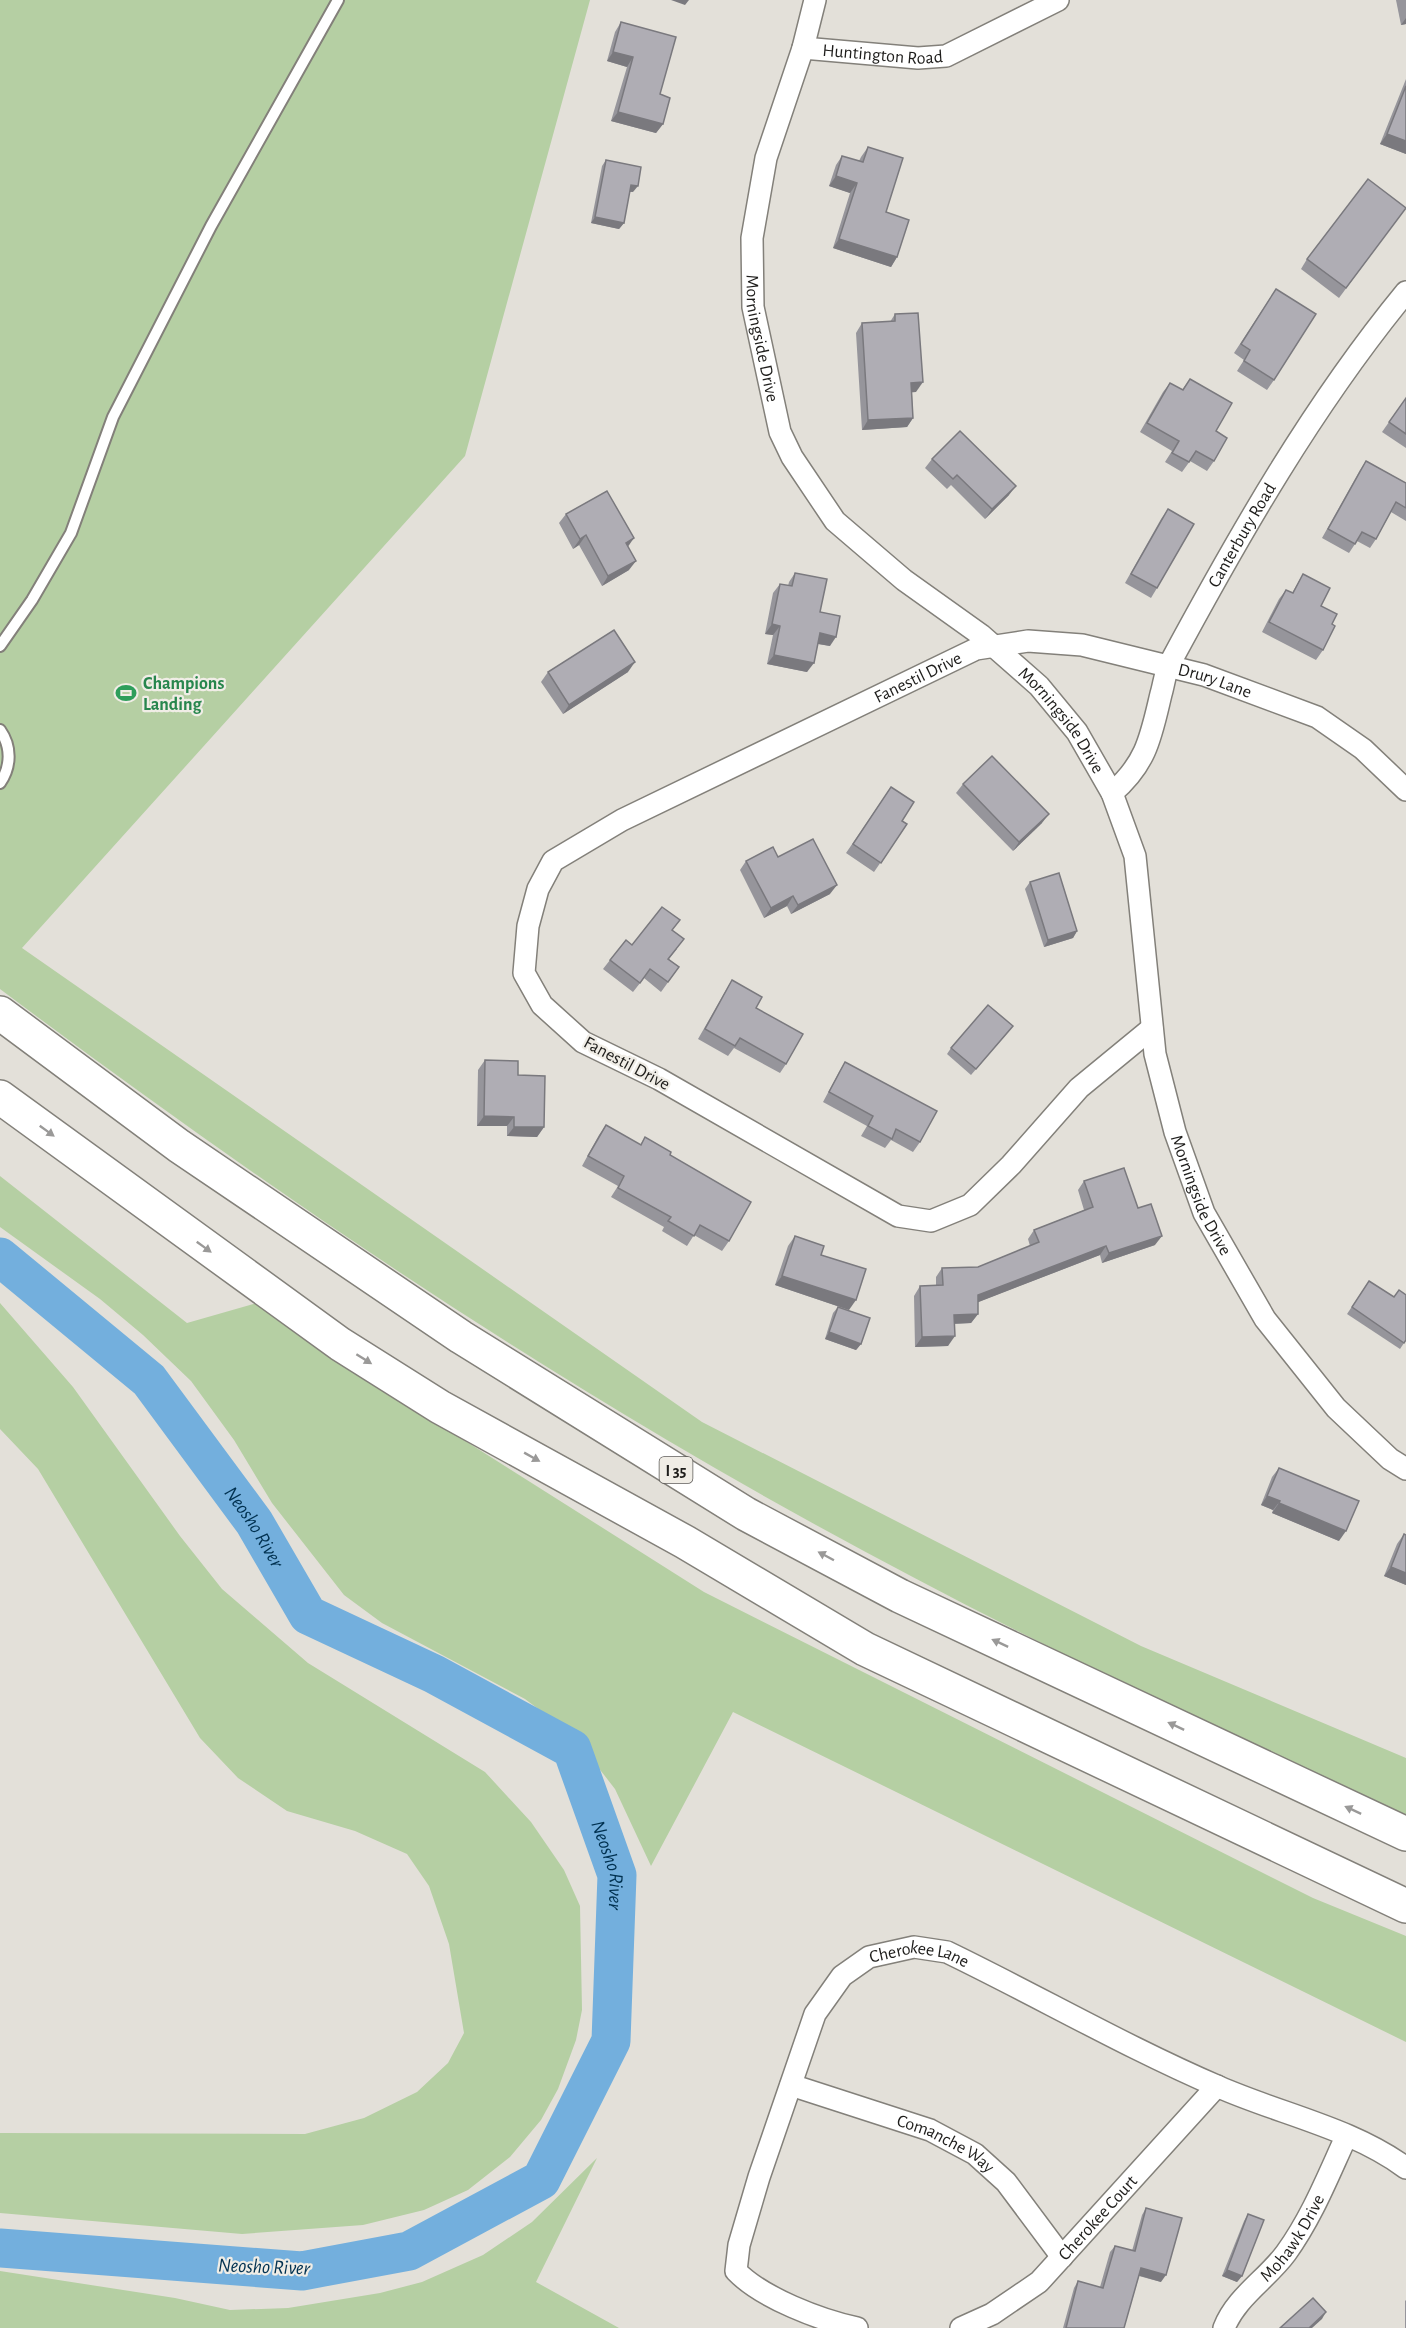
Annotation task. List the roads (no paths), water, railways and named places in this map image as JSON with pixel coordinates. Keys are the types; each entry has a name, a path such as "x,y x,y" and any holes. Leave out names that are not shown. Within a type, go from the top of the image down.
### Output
{"highway":[{"name":"I 35","path":"0,1013 179,1146 461,1337 746,1514 900,1596 1406,1834"},
{"path":"0,1097 321,1330 440,1407 685,1542 865,1649 1406,1906"}],"street":[{"name":"Morningside Drive","path":"815,0 803,48 766,158 752,238 753,307 780,432 792,457 835,521 904,580 995,646 1039,686 1077,732 1112,793 1136,856 1155,1054 1175,1132 1204,1214 1265,1319 1329,1399 1390,1459 1406,1469"},
{"name":"Huntington Road","path":"803,48 918,58 946,56 1058,0"},
{"name":"Canterbury Road","path":"1112,793 1130,778 1149,745 1168,667 1282,466 1373,332 1406,292"},
{"name":"Drury Lane","path":"995,646 1028,641 1082,645 1204,675 1317,717 1363,749 1406,790"},
{"name":"Fanestil Drive","path":"995,646 976,649 622,820 553,861 538,889 528,926 524,973 542,1005 583,1042 659,1079 898,1216 930,1221 970,1205 1011,1165 1079,1088 1152,1028"},
{"name":"Cherokee Lane","path":"857,2328 834,2323 750,2285 736,2271 742,2234 815,2014 842,1976 869,1957 914,1947 947,1952 1217,2086 1346,2137 1391,2157 1406,2168"},
{"name":"Comanche Way","path":"791,2085 930,2130 975,2154 1006,2182 1062,2257"},
{"name":"Cherokee Court","path":"962,2328 992,2314 1039,2282 1217,2086"},
{"name":"Mohawk Drive","path":"1224,2328 1240,2302 1285,2255 1306,2223 1346,2137"}],"lane":[{"path":"0,646 13,630 71,533 117,408 211,226 338,0"},
{"path":"0,730 9,755 9,771 0,783"}],"waterway":[{"name":"Neosho River","path":"0,1257 149,1380 254,1522 308,1615 434,1674 572,1749 617,1875 611,2041 541,2180 409,2251 302,2271 0,2248"}],"place":[{"name":"Champions Landing","path":"126,693"}]}
